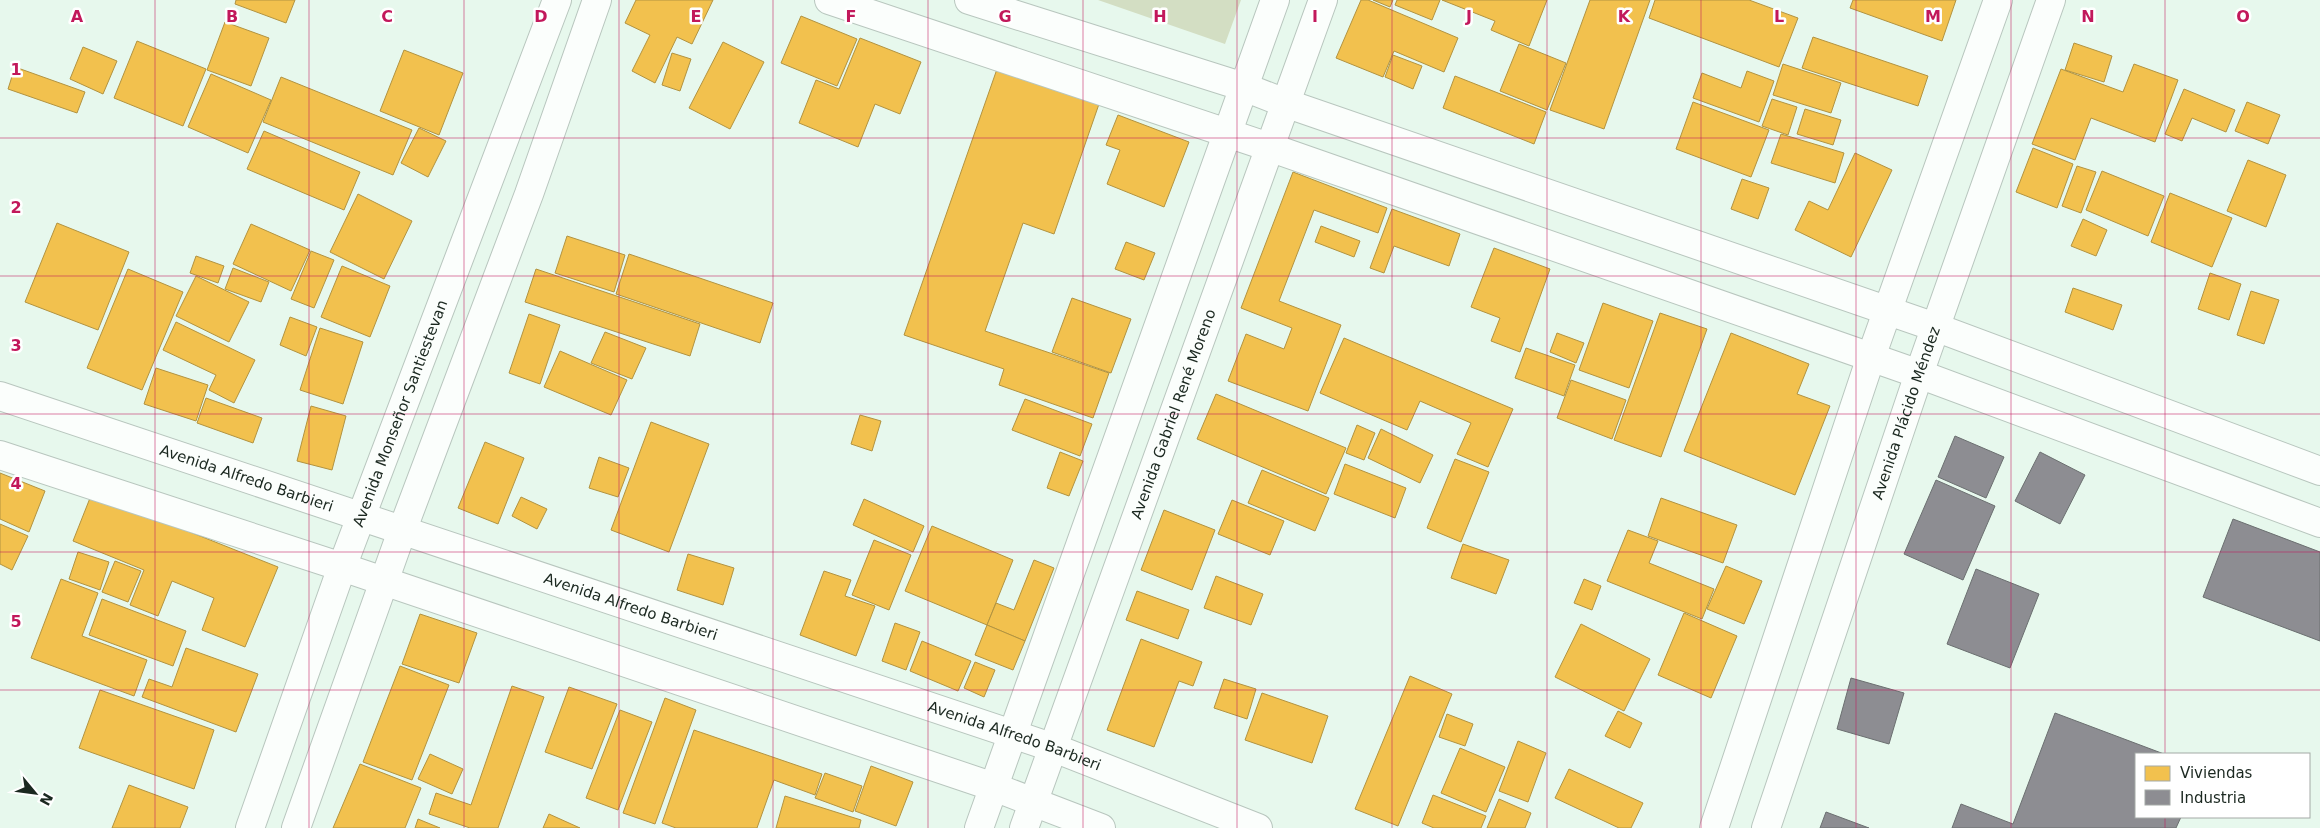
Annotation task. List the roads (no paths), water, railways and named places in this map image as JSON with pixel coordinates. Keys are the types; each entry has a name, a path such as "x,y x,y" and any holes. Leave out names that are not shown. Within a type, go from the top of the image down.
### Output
{"street":[{"name":"Avenida Monseñor Santiestevan","path":"250,828 342,567 363,516 556,0"},
{"path":"296,828 402,531 529,194 598,0"},
{"path":"829,0 1269,147 1871,357 2320,523"},
{"path":"969,0 1244,87 1285,103 1935,327 2320,471"},
{"path":"979,828 1275,0"},
{"name":"Avenida Gabriel René Moreno","path":"1024,828 1323,0"},
{"path":"1714,828 1871,357 1998,0"},
{"name":"Avenida Plácido Méndez","path":"1766,828 1935,327 2051,0"},
{"name":"Avenida Alfredo Barbieri","path":"0,396 1054,748 1258,828"},
{"path":"0,455 342,567 994,787 1101,828"}]}
